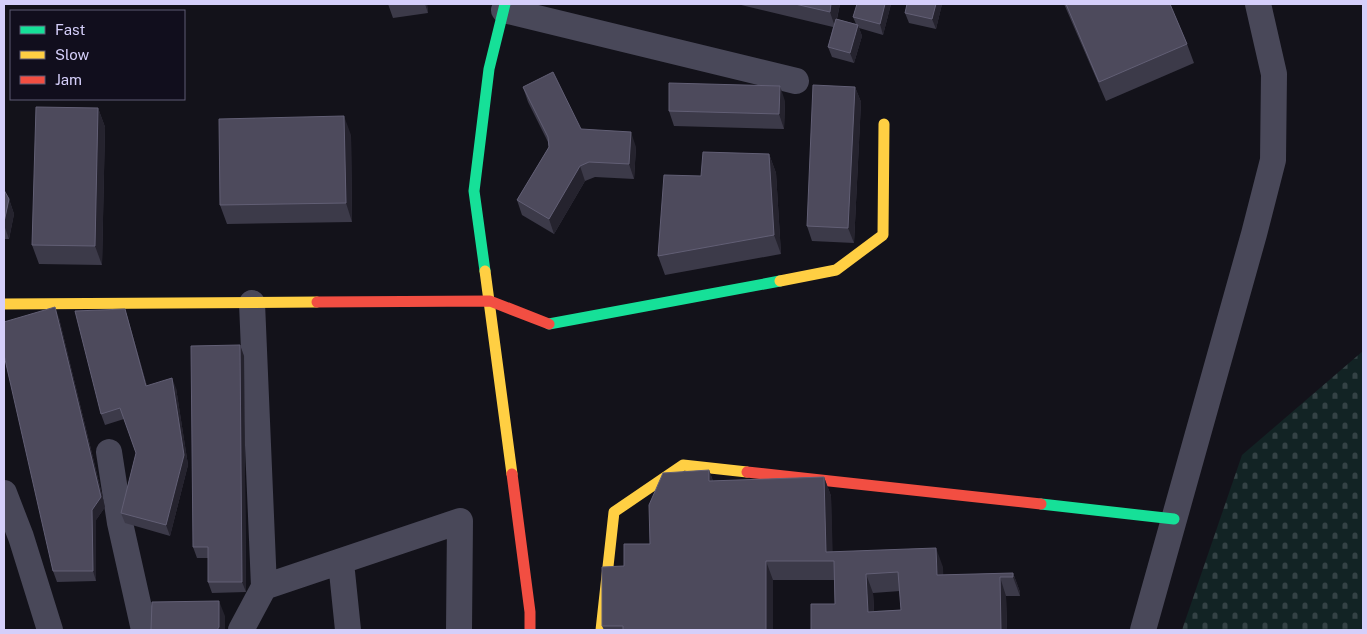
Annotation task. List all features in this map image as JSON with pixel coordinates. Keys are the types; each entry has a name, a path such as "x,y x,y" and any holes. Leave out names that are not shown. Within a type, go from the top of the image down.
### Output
{"street":[{"path":"1143,630 1273,160 1274,74 1258,4"},
{"path":"530,630 530,612 474,191 489,69 505,7 796,80"},
{"path":"4,304 490,301 548,324 697,298 836,270 883,235 884,124"},
{"path":"241,630 264,588 252,303"},
{"path":"109,452 120,523 144,630"},
{"path":"601,630 614,512 683,465 1174,519"},
{"path":"4,493 21,537 50,630"},
{"path":"264,588 460,521 459,630"},
{"path":"341,562 348,630"}],"green space":[{"path":"1363,351 1363,630 1182,630 1242,455"}],"building":[{"path":"795,4 831,4 830,12"},
{"path":"857,4 885,4 880,24 853,17"},
{"path":"907,4 936,4 932,19 905,13"},
{"path":"1066,4 1170,4 1187,44 1099,82"},
{"path":"836,19 858,25 850,53 828,47"},
{"path":"553,72 581,129 631,132 629,164 589,162 580,166 549,219 517,200 549,147 548,137 523,87"},
{"path":"669,83 780,86 779,114 669,111"},
{"path":"813,85 855,87 848,228 807,226"},
{"path":"36,107 98,108 95,246 32,245"},
{"path":"344,116 346,203 220,205 219,119"},
{"path":"703,152 769,154 774,235 658,256 664,175 701,176"},
{"path":"4,190 9,199 4,222"},
{"path":"55,307 101,497 92,510 93,571 53,571 4,355 4,322"},
{"path":"125,309 146,386 172,378 184,455 166,525 121,513 136,453 120,408 101,414 75,311"},
{"path":"240,345 242,582 208,582 208,547 193,547 191,346"},
{"path":"709,470 709,481 824,477 826,552 936,548 937,575 1013,573 1013,577 1000,577 1001,630 811,630 811,604 835,604 834,561 766,561 766,630 623,630 623,626 602,626 602,567 624,566 624,544 650,544 649,505 663,473","holes":["898,572 901,610 868,612 866,574"]},
{"path":"219,601 219,627 217,630 151,630 152,602"}],"traffic: fast":[{"path":"485,271 474,191 489,69 505,4"},
{"path":"549,324 780,281"},
{"path":"1041,504 1174,519"}],"traffic: slow":[{"path":"780,281 836,270 883,235 884,124"},
{"path":"485,271 512,474"},
{"path":"4,304 317,302"},
{"path":"601,630 614,512 683,465 747,472"}],"traffic: jam":[{"path":"317,302 490,301 549,324"},
{"path":"747,472 1041,504"},
{"path":"512,474 530,612 530,630"}]}
